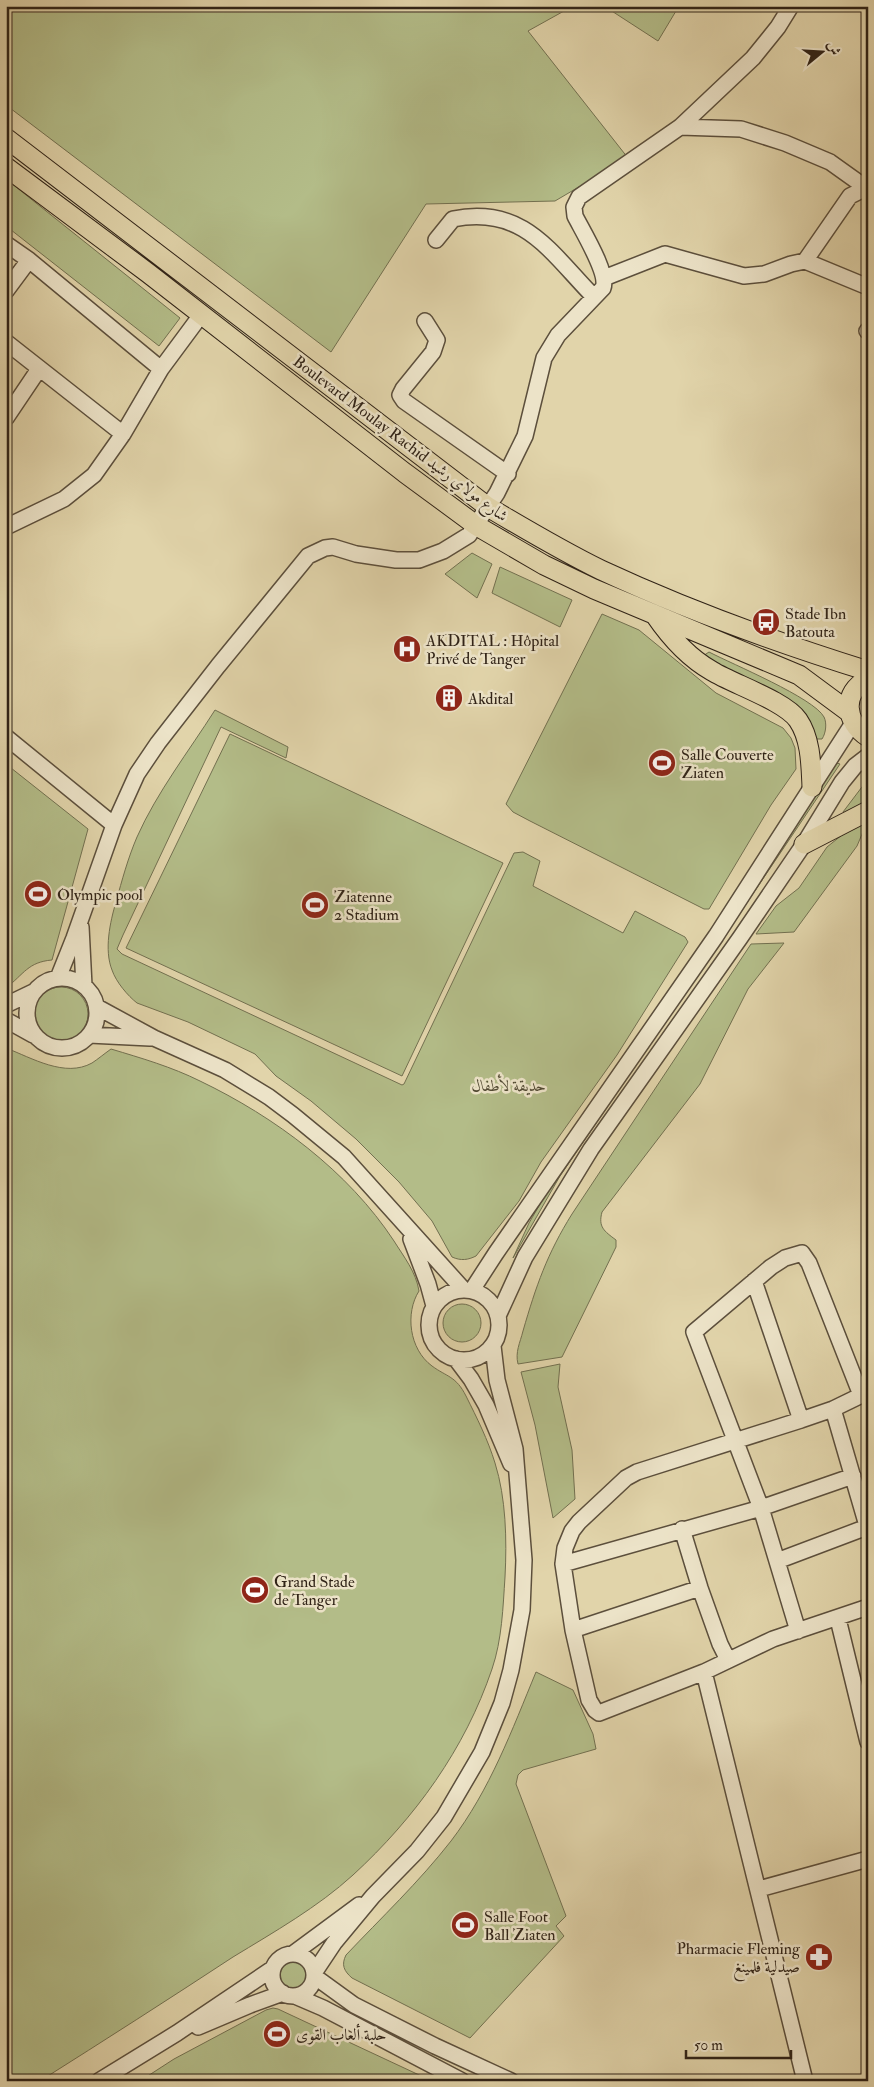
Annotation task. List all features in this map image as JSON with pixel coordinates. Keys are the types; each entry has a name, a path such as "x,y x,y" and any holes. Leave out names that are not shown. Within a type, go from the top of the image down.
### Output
{"main road":[{"name":"Boulevard Moulay Rachid شارع مولاي رشيد","path":"6,138 488,507 556,547 602,570 724,622 868,671"},
{"name":"Boulevard Moulay Rachid شارع مولاي رشيد","path":"6,167 201,315 405,474 477,526 544,565 799,675 851,718 859,731 868,737"},
{"path":"655,614 676,641 697,661 711,671 786,709 797,719 807,744 812,787"},
{"path":"851,718 850,701 854,691 861,682 868,679"},
{"path":"804,844 868,811"}],"street":[{"path":"58,978 114,824 137,774 158,742 308,556 325,548 333,547 356,554 396,560 419,560 443,551 469,535 477,526 508,474 525,436 544,358 558,335 603,288 605,283 574,216 574,207 579,197 680,126 753,58 778,27 791,6"},
{"path":"680,126 741,129 785,143 830,162 866,187 850,196 805,261"},
{"path":"436,240 453,219 494,217 510,222 532,233 594,297"},
{"path":"6,244 29,260 161,369"},
{"path":"604,278 665,254 744,276 764,274 805,261 868,287"},
{"path":"6,291 29,260"},
{"path":"6,527 64,500 94,475 123,434 161,369 201,315"},
{"path":"425,321 437,340 433,352 400,394 404,401 508,474"},
{"path":"6,342 123,434"},
{"path":"6,418 40,369"},
{"path":"493,1346 476,1358 466,1360 446,1355 437,1348 428,1328 429,1316 434,1306 441,1297 452,1291 468,1289 716,936 812,787 851,718"},
{"path":"6,737 114,824"},
{"path":"498,1316 525,1257 573,1177 804,844 842,782 855,766 868,756"},
{"path":"81,918 84,986"},
{"path":"6,1005 33,992 48,980 67,978 84,986 92,996 97,1007 94,1027 89,1035 79,1044 65,1049 50,1047 6,1020"},
{"path":"33,992 26,1010 27,1020 36,1037"},
{"path":"97,1007 154,1038 225,1070 269,1097 344,1157 403,1222 468,1289 489,1299 498,1316 499,1331 493,1346 497,1380 515,1449 524,1560 522,1610 511,1670 502,1703 482,1752 444,1816 417,1851 373,1896 334,1943 314,1974 311,1985 307,1990 250,2005 199,2027 177,2033"},
{"path":"89,1035 154,1038"},
{"path":"403,1222 421,1263 434,1306"},
{"path":"798,1631 761,1508 737,1442 694,1332 754,1281 785,1258 802,1253 809,1262 864,1394 833,1409 802,1420 737,1442 637,1472 626,1478 572,1531 565,1548 563,1564 573,1630 589,1700 594,1710 599,1712 704,1672 773,1639 838,1619 868,1607"},
{"path":"754,1281 802,1420"},
{"path":"456,1359 471,1379 486,1405 516,1474"},
{"path":"778,1561 868,1528 833,1409"},
{"path":"563,1564 761,1508 853,1476"},
{"path":"682,1530 700,1588 720,1644 728,1660"},
{"path":"573,1630 700,1588"},
{"path":"838,1619 868,1742"},
{"path":"704,1672 805,2081"},
{"path":"758,1889 868,1859"},
{"path":"99,2081 177,2033 272,1969 278,1959 294,1953 373,1896"},
{"path":"294,1953 310,1962 314,1974 354,2005 511,2081"},
{"path":"272,1969 272,1981 278,1990 323,2008 462,2081"}],"green space":[{"path":"14,6 573,6 528,31 628,158 555,201 426,204 331,352 6,105 6,17"},
{"path":"604,6 679,6 658,41"},
{"path":"6,179 180,318 159,346 6,226"},
{"path":"472,553 492,564 477,598 445,574"},
{"path":"500,567 572,600 560,627 492,593"},
{"name":"Salle Couverte Ziaten","path":"602,614 639,630 716,693 783,728 791,738 795,748 796,769 771,805 709,909 704,909 530,821 513,812 506,804"},
{"path":"709,652 789,691 817,709 826,722 822,739 815,739 703,656"},
{"name":"حديقة لأطفال","path":"215,710 288,747 286,758 221,727 123,935 117,949 122,954 402,1085 514,853 523,852 540,861 533,886 623,933 635,911 685,937 688,942 617,1055 541,1162 519,1201 476,1256 464,1260 452,1257 432,1221 399,1182 356,1139 311,1101 276,1076 255,1054 188,1022 137,1003 130,997 114,975 108,954 110,927 123,877 134,845 145,820 164,788"},
{"name":"Ziatenne 2 Stadium","path":"230,734 503,863 402,1076 126,948"},
{"path":"837,763 840,764 736,919 736,917"},
{"name":"Olympic pool","path":"6,764 88,829 52,960 32,966 6,988"},
{"path":"868,779 868,803 845,814 843,812"},
{"path":"868,820 857,846 794,932 756,934 776,906 799,888 827,847 847,831"},
{"path":"784,943 748,989 700,1084 602,1212 601,1221 603,1228 616,1240 616,1247 562,1357 518,1364 518,1348 538,1285 549,1257 572,1214 751,944"},
{"path":"715,949 560,1176 513,1258 529,1223 557,1175"},
{"path":"61,987 71,989 80,995 86,1004 88,1014 86,1024 80,1033 71,1039 61,1041 51,1039 42,1033 36,1024 34,1014 36,1004 42,995 51,989"},
{"name":"Grand Stade de Tanger","path":"6,1048 49,1065 60,1067 82,1067 92,1063 111,1049 167,1067 228,1095 255,1111 308,1148 332,1169 376,1216 406,1259 412,1271 419,1291 412,1310 411,1320 414,1341 424,1359 459,1384 486,1437 499,1476 506,1534 502,1623 492,1669 468,1727 453,1754 436,1781 397,1830 353,1875 310,1908 40,2081 6,2081"},
{"path":"462,1304 476,1309 481,1323 476,1337 462,1342 448,1337 443,1323 448,1309"},
{"path":"560,1364 558,1387 572,1450 575,1499 553,1518 535,1425 521,1372"},
{"name":"Salle Foot Ball Ziaten","path":"536,1672 573,1690 593,1734 596,1749 523,1770 518,1775 516,1784 566,1916 556,1926 564,1936 470,2038 352,1978 345,1970 344,1962 346,1955 426,1871 465,1821 489,1780"},
{"path":"293,1959 299,1960 304,1964 308,1969 308,1981 304,1986 299,1990 293,1991 287,1990 282,1986 278,1981 277,1975 278,1969 282,1964 287,1960"},
{"name":"حلبة ألعاب القوى","path":"273,2008 432,2081 140,2081 174,2059"}],"place":[{"name":"Stade Ibn Batouta","path":"766,622"},
{"name":"AKDITAL : Hôpital Privé de Tanger","path":"407,649"},
{"name":"Akdital","path":"449,698"},
{"name":"Salle Couverte Ziaten","path":"662,763"},
{"name":"Olympic pool","path":"38,894"},
{"name":"Ziatenne 2 Stadium","path":"315,905"},
{"name":"Grand Stade de Tanger","path":"255,1590"},
{"name":"Salle Foot Ball Ziaten","path":"465,1925"},
{"name":"Pharmacie Fleming صيدلية فلمينغ","path":"819,1957"},
{"name":"حلبة ألعاب القوى","path":"277,2034"}]}
